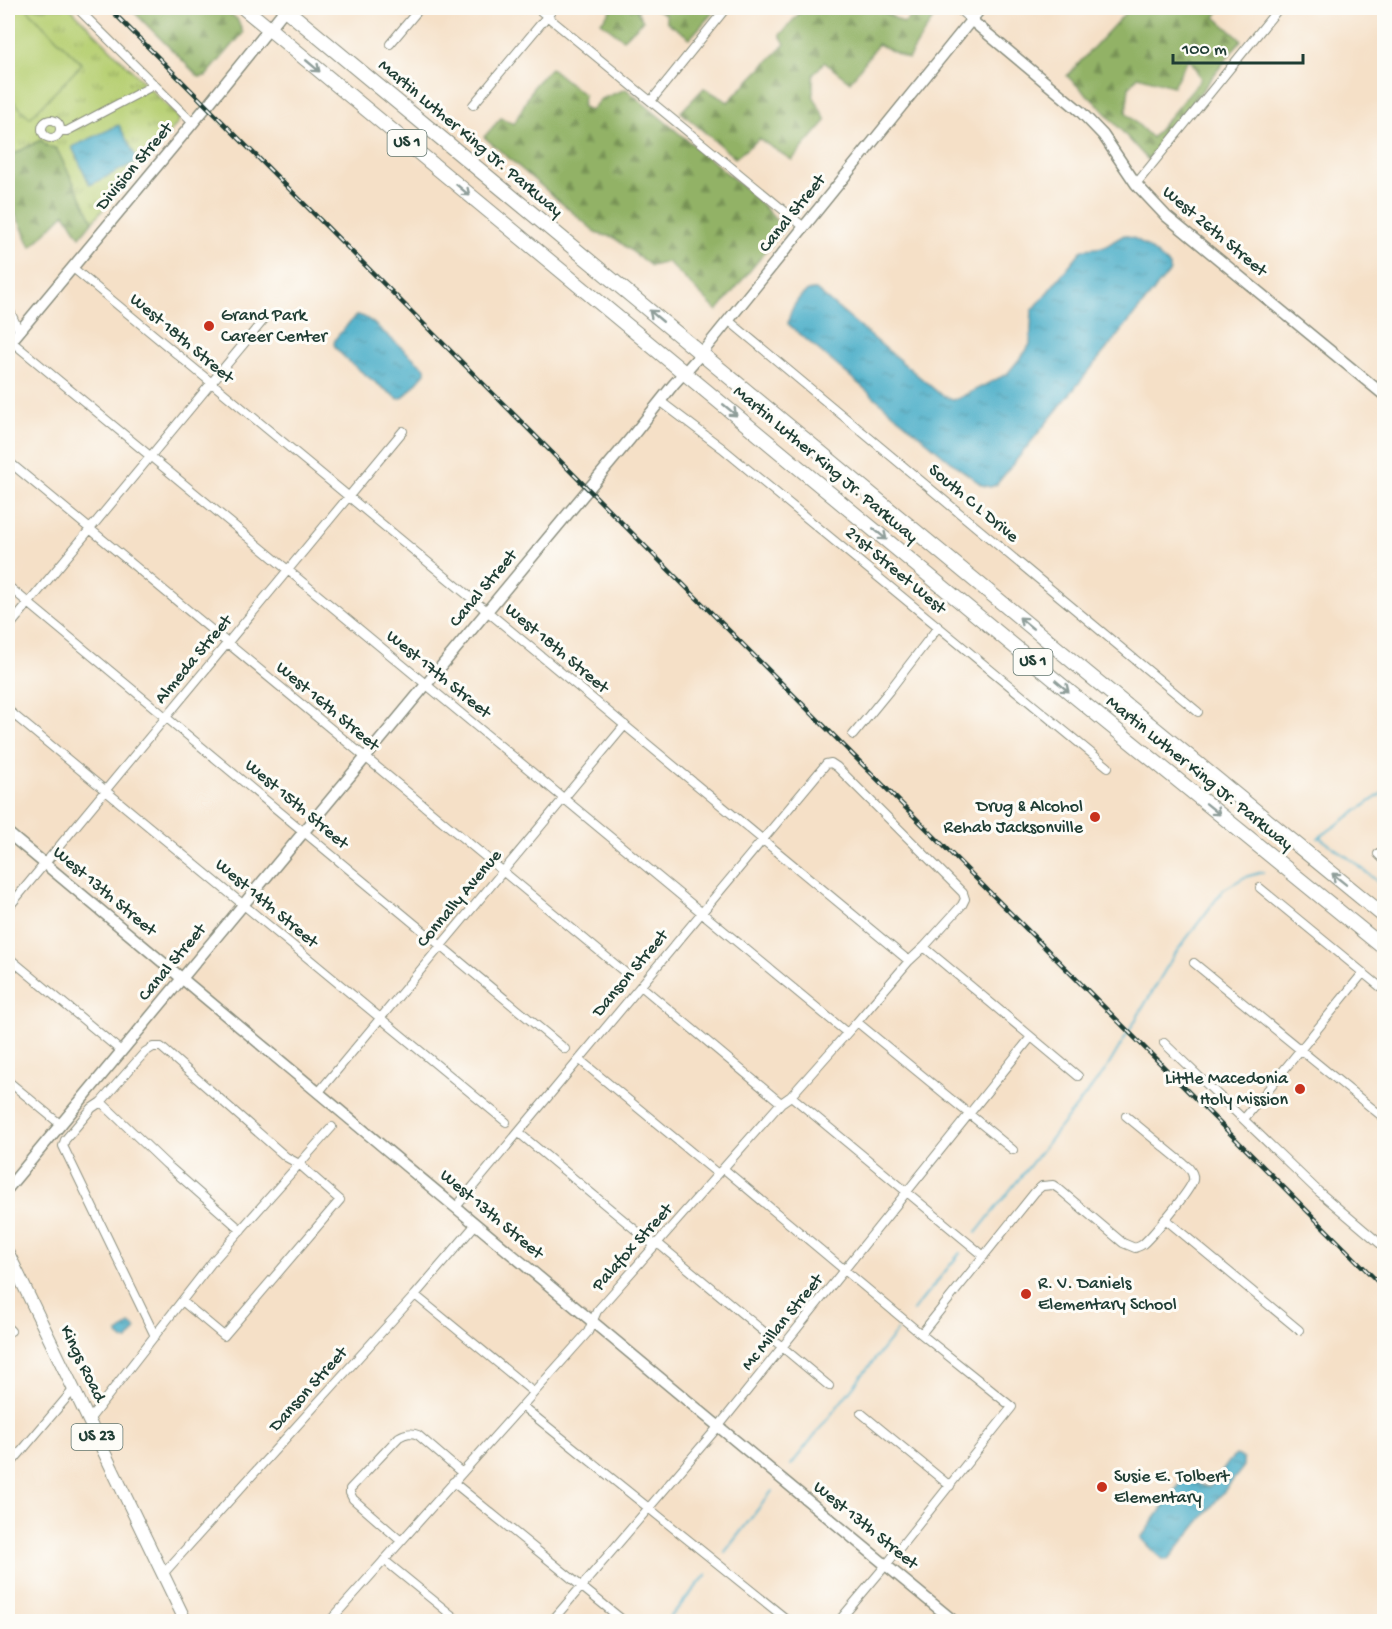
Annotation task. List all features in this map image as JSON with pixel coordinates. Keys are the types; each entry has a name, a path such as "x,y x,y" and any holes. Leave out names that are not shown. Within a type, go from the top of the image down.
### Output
{"highway":[{"name":"Martin Luther King Jr. Parkway","path":"244,8 1072,694 1384,948"},
{"name":"Martin Luther King Jr. Parkway","path":"285,8 1096,681 1384,916"}],"main road":[{"name":"Kings Road","path":"8,1253 186,1622"}],"street":[{"path":"77,8 193,123"},
{"name":"Division Street","path":"9,343 193,123 285,8"},
{"path":"390,44 420,8"},
{"path":"537,8 804,227"},
{"path":"473,105 554,8"},
{"path":"651,101 726,8"},
{"name":"West 26th Street","path":"957,8 1080,111 1103,135 1136,184 1166,216 1384,395"},
{"name":"Canal Street","path":"8,1188 701,354 981,8"},
{"path":"1136,184 1279,8"},
{"path":"60,131 67,131 154,86"},
{"name":"West 18th Street","path":"73,268 909,961"},
{"path":"8,308 19,331"},
{"path":"8,628 266,317"},
{"name":"South C L Drive","path":"728,320 1198,712"},
{"name":"West 17th Street","path":"9,343 150,456 846,1032"},
{"name":"21st Street West","path":"660,402 722,448 1108,767"},
{"name":"Almeda Street","path":"8,908 404,431"},
{"name":"West 16th Street","path":"8,462 628,975"},
{"name":"West 15th Street","path":"8,586 565,1049"},
{"path":"853,735 938,627"},
{"name":"West 14th Street","path":"8,710 506,1122"},
{"name":"Connally Avenue","path":"318,1093 625,725"},
{"name":"Danson Street","path":"456,1207 826,764 837,767 963,893 965,899"},
{"name":"West 13th Street","path":"8,833 593,1320 718,1427 955,1622"},
{"path":"1260,888 1384,990"},
{"name":"Palafox Street","path":"329,1622 588,1332 597,1311 965,899"},
{"path":"924,947 1078,1076"},
{"path":"8,957 121,1051"},
{"path":"1194,963 1384,1118"},
{"path":"1244,1119 1363,973"},
{"path":"641,986 781,1103"},
{"path":"857,1022 1013,1150"},
{"name":"Mc Millan Street","path":"551,1622 718,1427 1031,1037"},
{"path":"1164,1043 1318,1191 1384,1247"},
{"path":"155,1336 63,1146 64,1140 92,1108 101,1102 145,1052 153,1047 161,1047 286,1157 299,1164 340,1200 224,1336 182,1301"},
{"path":"580,1060 1012,1407 838,1622"},
{"path":"8,1081 60,1124"},
{"path":"791,1096 984,1256"},
{"path":"101,1102 166,1164 241,1230"},
{"path":"921,1334 1037,1189 1047,1184 1059,1189 1123,1244 1135,1248 1147,1240 1189,1188 1193,1178 1192,1172 1126,1116"},
{"path":"89,1419 213,1262 332,1128"},
{"path":"519,1133 650,1242 661,1246 829,1386"},
{"path":"1165,1219 1299,1330"},
{"name":"Danson Street","path":"163,1574 415,1295 476,1224"},
{"path":"415,1295 533,1392"},
{"path":"10,1463 74,1389"},
{"path":"522,1406 790,1622"},
{"path":"861,1413 950,1486"},
{"path":"401,1541 353,1499 350,1489 404,1434 418,1435 462,1473"},
{"path":"453,1482 625,1622"},
{"path":"384,1560 460,1622"}],"green space":[{"path":"8,8 70,8 179,118 178,123 93,221 56,148 48,147 41,140 8,157"},
{"path":"8,8 26,8 82,64 30,118 8,96"},
{"path":"130,8 222,8 237,19 243,33 206,76 199,77"},
{"path":"613,8 640,8 637,11 643,21 623,39 601,22"},
{"path":"654,8 717,8 690,38 667,22 665,14"},
{"path":"804,8 876,8 904,23 921,8 931,8 937,12 908,59 878,44 850,82 824,62 813,75 813,95 826,121 792,160 759,139 735,158 681,112 704,88 728,102 785,44 780,35"},
{"path":"1130,8 1221,8 1215,17 1241,40 1148,160 1100,107 1067,76","holes":["1189,57 1201,79 1152,138 1126,113 1129,87 1138,76 1173,86"]},
{"path":"551,68 584,95 582,106 590,111 601,99 626,89 754,196 784,229 717,311 668,262 651,266 613,237 598,234 484,137 501,118 514,124 535,84"},
{"path":"41,140 48,147 56,148 93,221 80,237 65,213 31,247 8,198 8,157"}],"water":[{"path":"119,125 138,161 90,185 72,147"},
{"path":"1124,235 1148,247 1170,266 1170,271 996,485 990,487 982,485 951,462 788,324 791,313 801,296 811,290 816,290 940,394 952,400 957,399 1007,374 1030,344 1032,311 1081,251 1104,247"},
{"path":"358,315 372,322 425,368 425,373 404,397 399,399 384,389 343,356 334,344 336,337"},
{"path":"130,1324 136,1329 128,1340 124,1340 118,1333"},
{"path":"1236,1455 1243,1460 1242,1469 1171,1556 1165,1560 1162,1559 1141,1538 1164,1505 1183,1479 1209,1487"}],"waterway":[{"path":"1318,838 1384,792"},
{"path":"1319,837 1384,887"},
{"path":"976,1233 1107,1068 1174,955 1224,889 1245,877 1263,872"},
{"path":"913,1311 960,1253"},
{"path":"791,1465 898,1330"},
{"path":"725,1552 772,1491"},
{"path":"666,1622 707,1574"}],"railway":[{"path":"109,8 1384,1288"}],"place":[{"name":"Grand Park Career Center","path":"209,326"},
{"name":"Drug & Alcohol Rehab Jacksonville","path":"1095,817"},
{"name":"Little Macedonia Holy Mission","path":"1300,1089"},
{"name":"R. V. Daniels Elementary School","path":"1026,1294"},
{"name":"Susie E. Tolbert Elementary","path":"1102,1487"}]}
